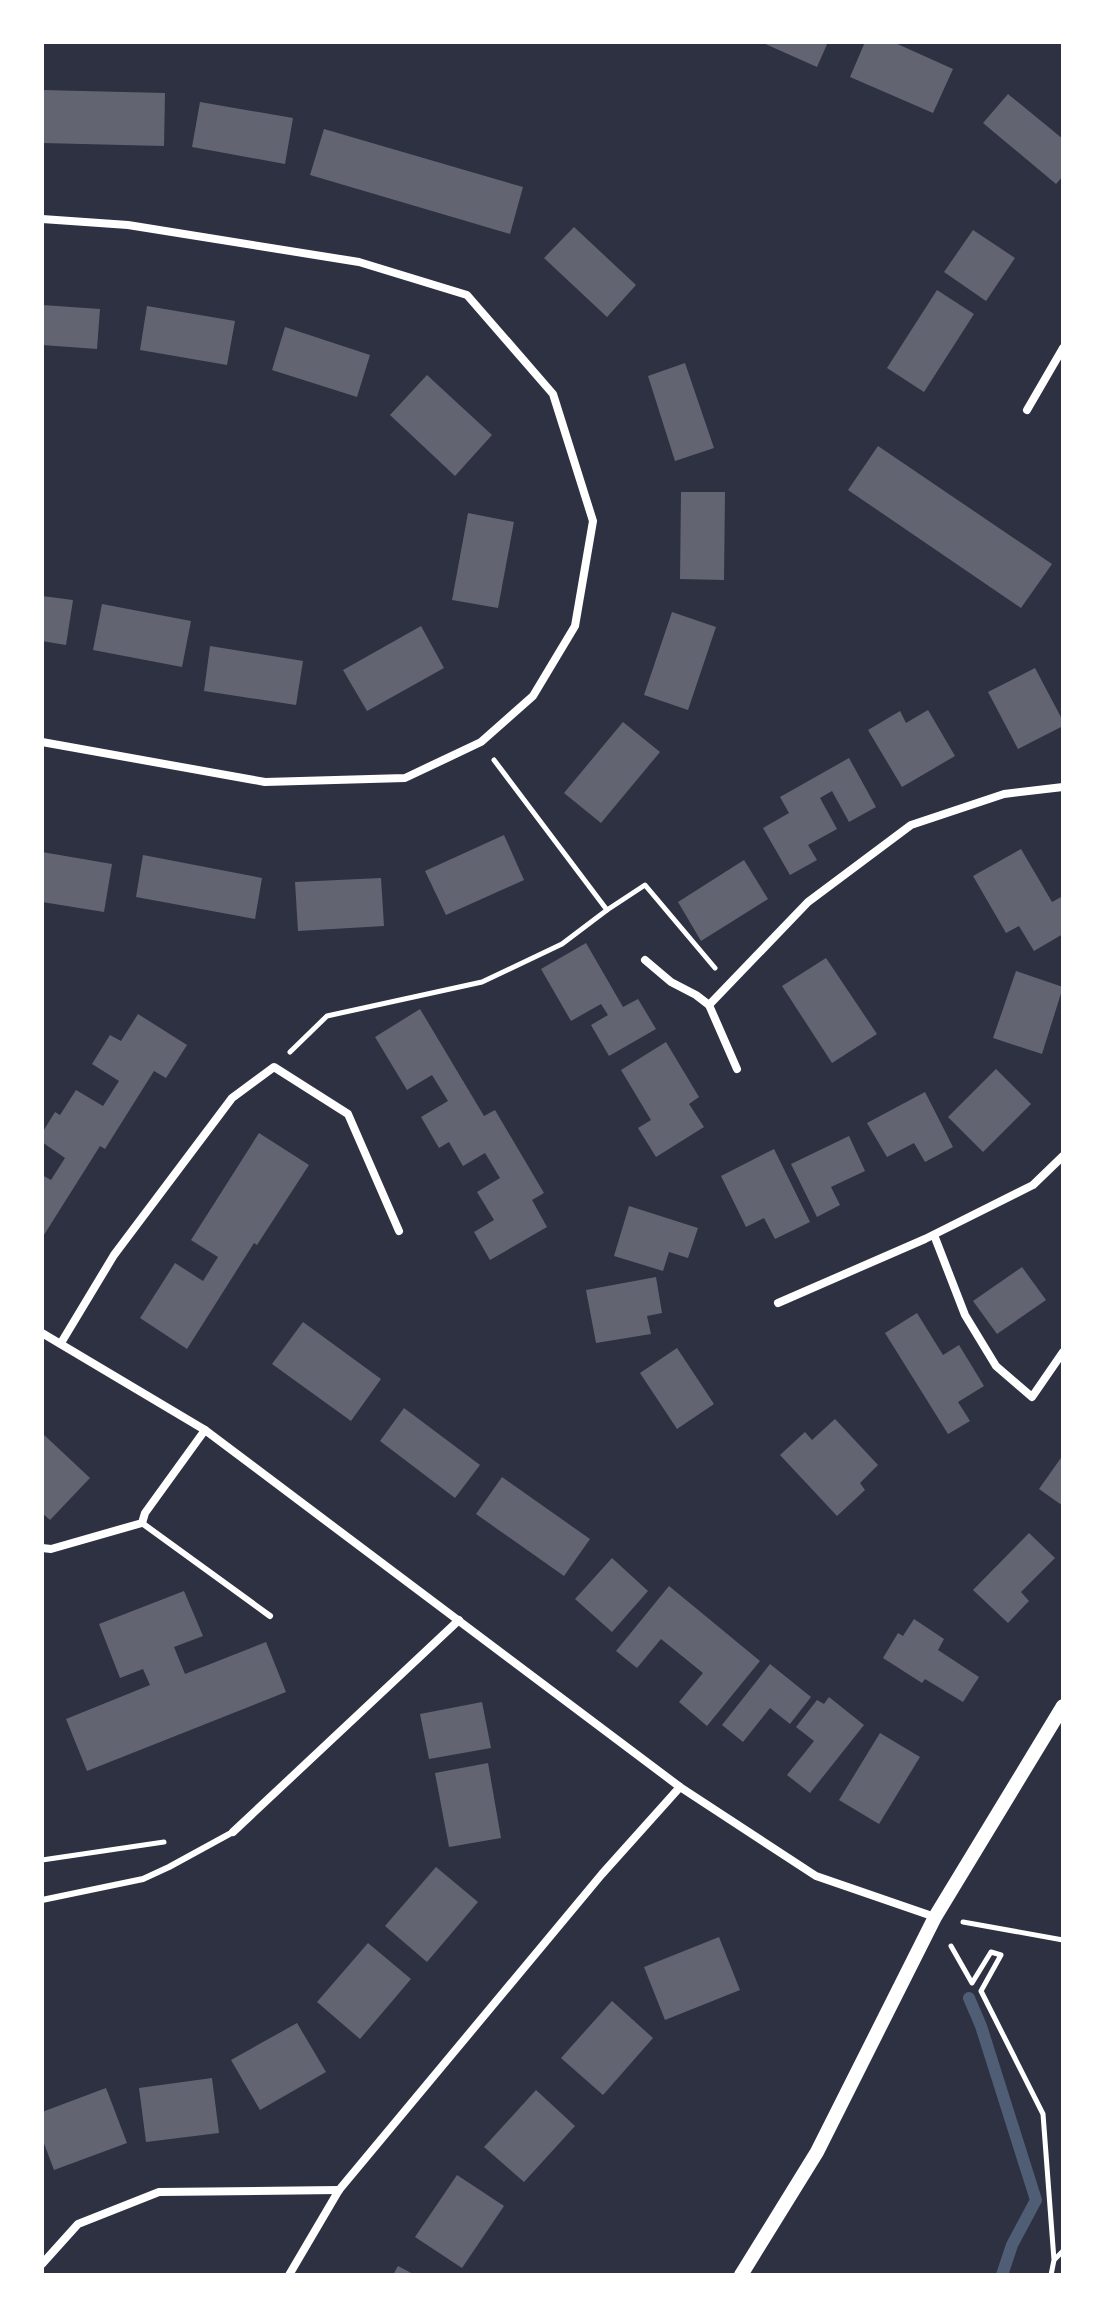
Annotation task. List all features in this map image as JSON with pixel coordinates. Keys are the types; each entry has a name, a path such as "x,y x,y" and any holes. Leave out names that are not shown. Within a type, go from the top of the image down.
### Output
{"street":[{"path":"42,219 128,225 359,262 467,295 553,394 593,521 575,626 533,696 481,742 405,778 265,782 42,742"},
{"path":"1027,410 1063,348"},
{"path":"709,1005 808,902 911,825 1004,794 1063,787"},
{"path":"645,960 671,982 709,1005 737,1069"},
{"path":"61,1343 114,1255 232,1098 274,1067 348,1114 399,1231"},
{"path":"778,1303 934,1235 1033,1185 1063,1156"},
{"path":"934,1235 965,1315 996,1366 1032,1397 1063,1352"},
{"path":"42,1333 205,1430 680,1787 816,1876 935,1917"},
{"path":"42,1548 51,1549 142,1523 145,1513 205,1430"},
{"path":"233,1832 459,1620"},
{"path":"741,2275 817,2152 935,1917 1063,1706"},
{"path":"289,2275 339,2190 602,1874 680,1787"},
{"path":"42,2264 78,2224 159,2192 339,2190"}],"lane":[{"path":"142,1523 270,1616"},
{"path":"42,1900 143,1879 233,1832"}],"path":[{"path":"481,742 607,910"},
{"path":"274,1067 327,1016 482,982 562,944 645,885 728,984"},
{"path":"42,1860 174,1840"},
{"path":"935,1917 1063,1940"},
{"path":"935,1917 972,1983 991,1952 1001,1955 981,1991 1043,2114 1054,2260 1051,2275"},
{"path":"1054,2260 1063,2251"}],"building":[{"path":"761,42 828,42 817,67"},
{"path":"865,42 893,42 953,69 933,113 850,77"},
{"path":"42,90 165,93 164,146 42,143"},
{"path":"1008,94 1063,139 1063,176 1056,184 983,123"},
{"path":"200,102 293,118 285,164 192,147"},
{"path":"324,129 523,187 510,234 310,175"},
{"path":"574,227 636,285 607,317 544,258"},
{"path":"973,230 1015,258 986,301 944,272"},
{"path":"937,290 974,314 924,392 887,368"},
{"path":"42,305 100,309 97,349 42,345"},
{"path":"147,306 235,321 227,365 140,350"},
{"path":"285,327 370,355 357,397 272,370"},
{"path":"685,363 714,448 675,461 648,376"},
{"path":"427,375 492,435 455,476 390,415"},
{"path":"878,446 1052,564 1021,608 848,490"},
{"path":"681,492 725,492 724,580 680,579"},
{"path":"468,513 514,522 498,608 452,600"},
{"path":"42,596 73,600 66,645 42,641"},
{"path":"102,604 191,621 182,667 93,650"},
{"path":"672,612 716,627 688,710 644,695"},
{"path":"421,626 444,668 367,711 343,670"},
{"path":"210,646 303,661 296,705 204,691"},
{"path":"1035,668 1063,726 1018,749 988,692"},
{"path":"928,710 955,756 902,787 868,730 900,711 906,723"},
{"path":"623,722 660,752 601,823 564,793"},
{"path":"849,758 876,807 849,822 832,791 820,798 837,829 808,845 817,860 790,875 763,828 789,813 780,797"},
{"path":"504,835 524,880 446,915 425,871"},
{"path":"1021,849 1052,902 1063,896 1063,934 1034,951 1019,926 1006,933 973,876"},
{"path":"42,852 112,864 104,912 42,902"},
{"path":"143,855 262,878 255,919 136,897"},
{"path":"744,860 768,899 701,941 678,902"},
{"path":"381,878 384,926 298,931 295,882"},
{"path":"586,943 623,1007 638,999 656,1029 609,1056 591,1025 608,1015 601,1004 571,1021 541,969"},
{"path":"826,958 877,1034 832,1063 782,986"},
{"path":"1016,971 1063,987 1042,1054 993,1038"},
{"path":"420,1009 484,1116 495,1110 544,1193 532,1200 547,1227 490,1260 474,1232 494,1220 477,1192 500,1178 485,1153 463,1166 449,1142 439,1148 421,1117 448,1101 432,1075 407,1090 375,1037"},
{"path":"138,1014 187,1045 166,1078 154,1071 105,1149 100,1146 42,1238 42,1175 51,1180 65,1158 42,1142 42,1133 55,1112 60,1115 76,1090 103,1106 119,1081 92,1064 110,1035 121,1041"},
{"path":"666,1042 699,1097 689,1104 704,1127 656,1157 638,1128 651,1120 621,1070"},
{"path":"996,1069 1031,1104 983,1152 948,1117"},
{"path":"925,1092 953,1147 925,1162 914,1143 887,1157 867,1123"},
{"path":"259,1133 309,1165 257,1245 254,1243 187,1349 140,1318 175,1263 203,1281 218,1257 191,1240"},
{"path":"849,1136 865,1171 831,1187 840,1205 817,1217 791,1164"},
{"path":"774,1149 810,1222 775,1239 764,1218 746,1227 721,1176"},
{"path":"629,1206 698,1228 688,1258 669,1252 663,1271 614,1256"},
{"path":"1022,1267 1046,1300 997,1334 973,1301"},
{"path":"656,1277 662,1313 647,1316 651,1334 596,1343 586,1290"},
{"path":"917,1313 943,1355 959,1345 984,1386 958,1402 970,1421 948,1434 885,1333"},
{"path":"303,1322 381,1379 351,1421 272,1364"},
{"path":"677,1348 714,1404 677,1429 640,1373"},
{"path":"404,1408 480,1465 455,1498 380,1441"},
{"path":"835,1419 878,1465 860,1483 865,1490 837,1516 780,1455 805,1432 812,1440"},
{"path":"42,1433 90,1478 50,1520 42,1513"},
{"path":"1063,1455 1063,1506 1039,1489"},
{"path":"502,1477 590,1539 564,1576 476,1514"},
{"path":"1029,1533 1055,1558 1021,1592 1029,1601 1008,1623 973,1590"},
{"path":"612,1558 648,1591 612,1632 575,1599"},
{"path":"669,1586 760,1661 707,1726 679,1702 703,1673 661,1639 637,1668 616,1651"},
{"path":"184,1591 203,1636 174,1647 185,1674 266,1642 286,1692 87,1771 66,1719 150,1685 143,1669 120,1678 99,1624"},
{"path":"914,1619 944,1639 938,1650 979,1677 963,1702 925,1679 922,1683 883,1658 898,1633 903,1636"},
{"path":"770,1664 811,1697 790,1724 770,1708 743,1742 722,1725"},
{"path":"829,1697 864,1725 810,1793 787,1775 814,1741 796,1727 817,1700 824,1704"},
{"path":"482,1702 491,1748 429,1759 420,1714"},
{"path":"880,1733 920,1757 879,1824 839,1800"},
{"path":"488,1763 501,1838 449,1847 435,1773"},
{"path":"436,1867 478,1902 427,1962 385,1926"},
{"path":"719,1937 740,1990 665,2020 644,1967"},
{"path":"368,1943 411,1979 360,2039 317,2002"},
{"path":"612,2001 653,2038 603,2095 561,2058"},
{"path":"297,2023 326,2072 260,2110 231,2060"},
{"path":"212,2078 219,2133 146,2142 139,2088"},
{"path":"106,2088 127,2143 54,2170 42,2138 42,2112"},
{"path":"536,2090 575,2126 524,2182 484,2147"},
{"path":"457,2175 504,2206 462,2268 415,2237"},
{"path":"398,2266 415,2275 393,2275"}],"waterway":[{"path":"969,1998 981,2026 1036,2200 1012,2245 1002,2275"}]}
